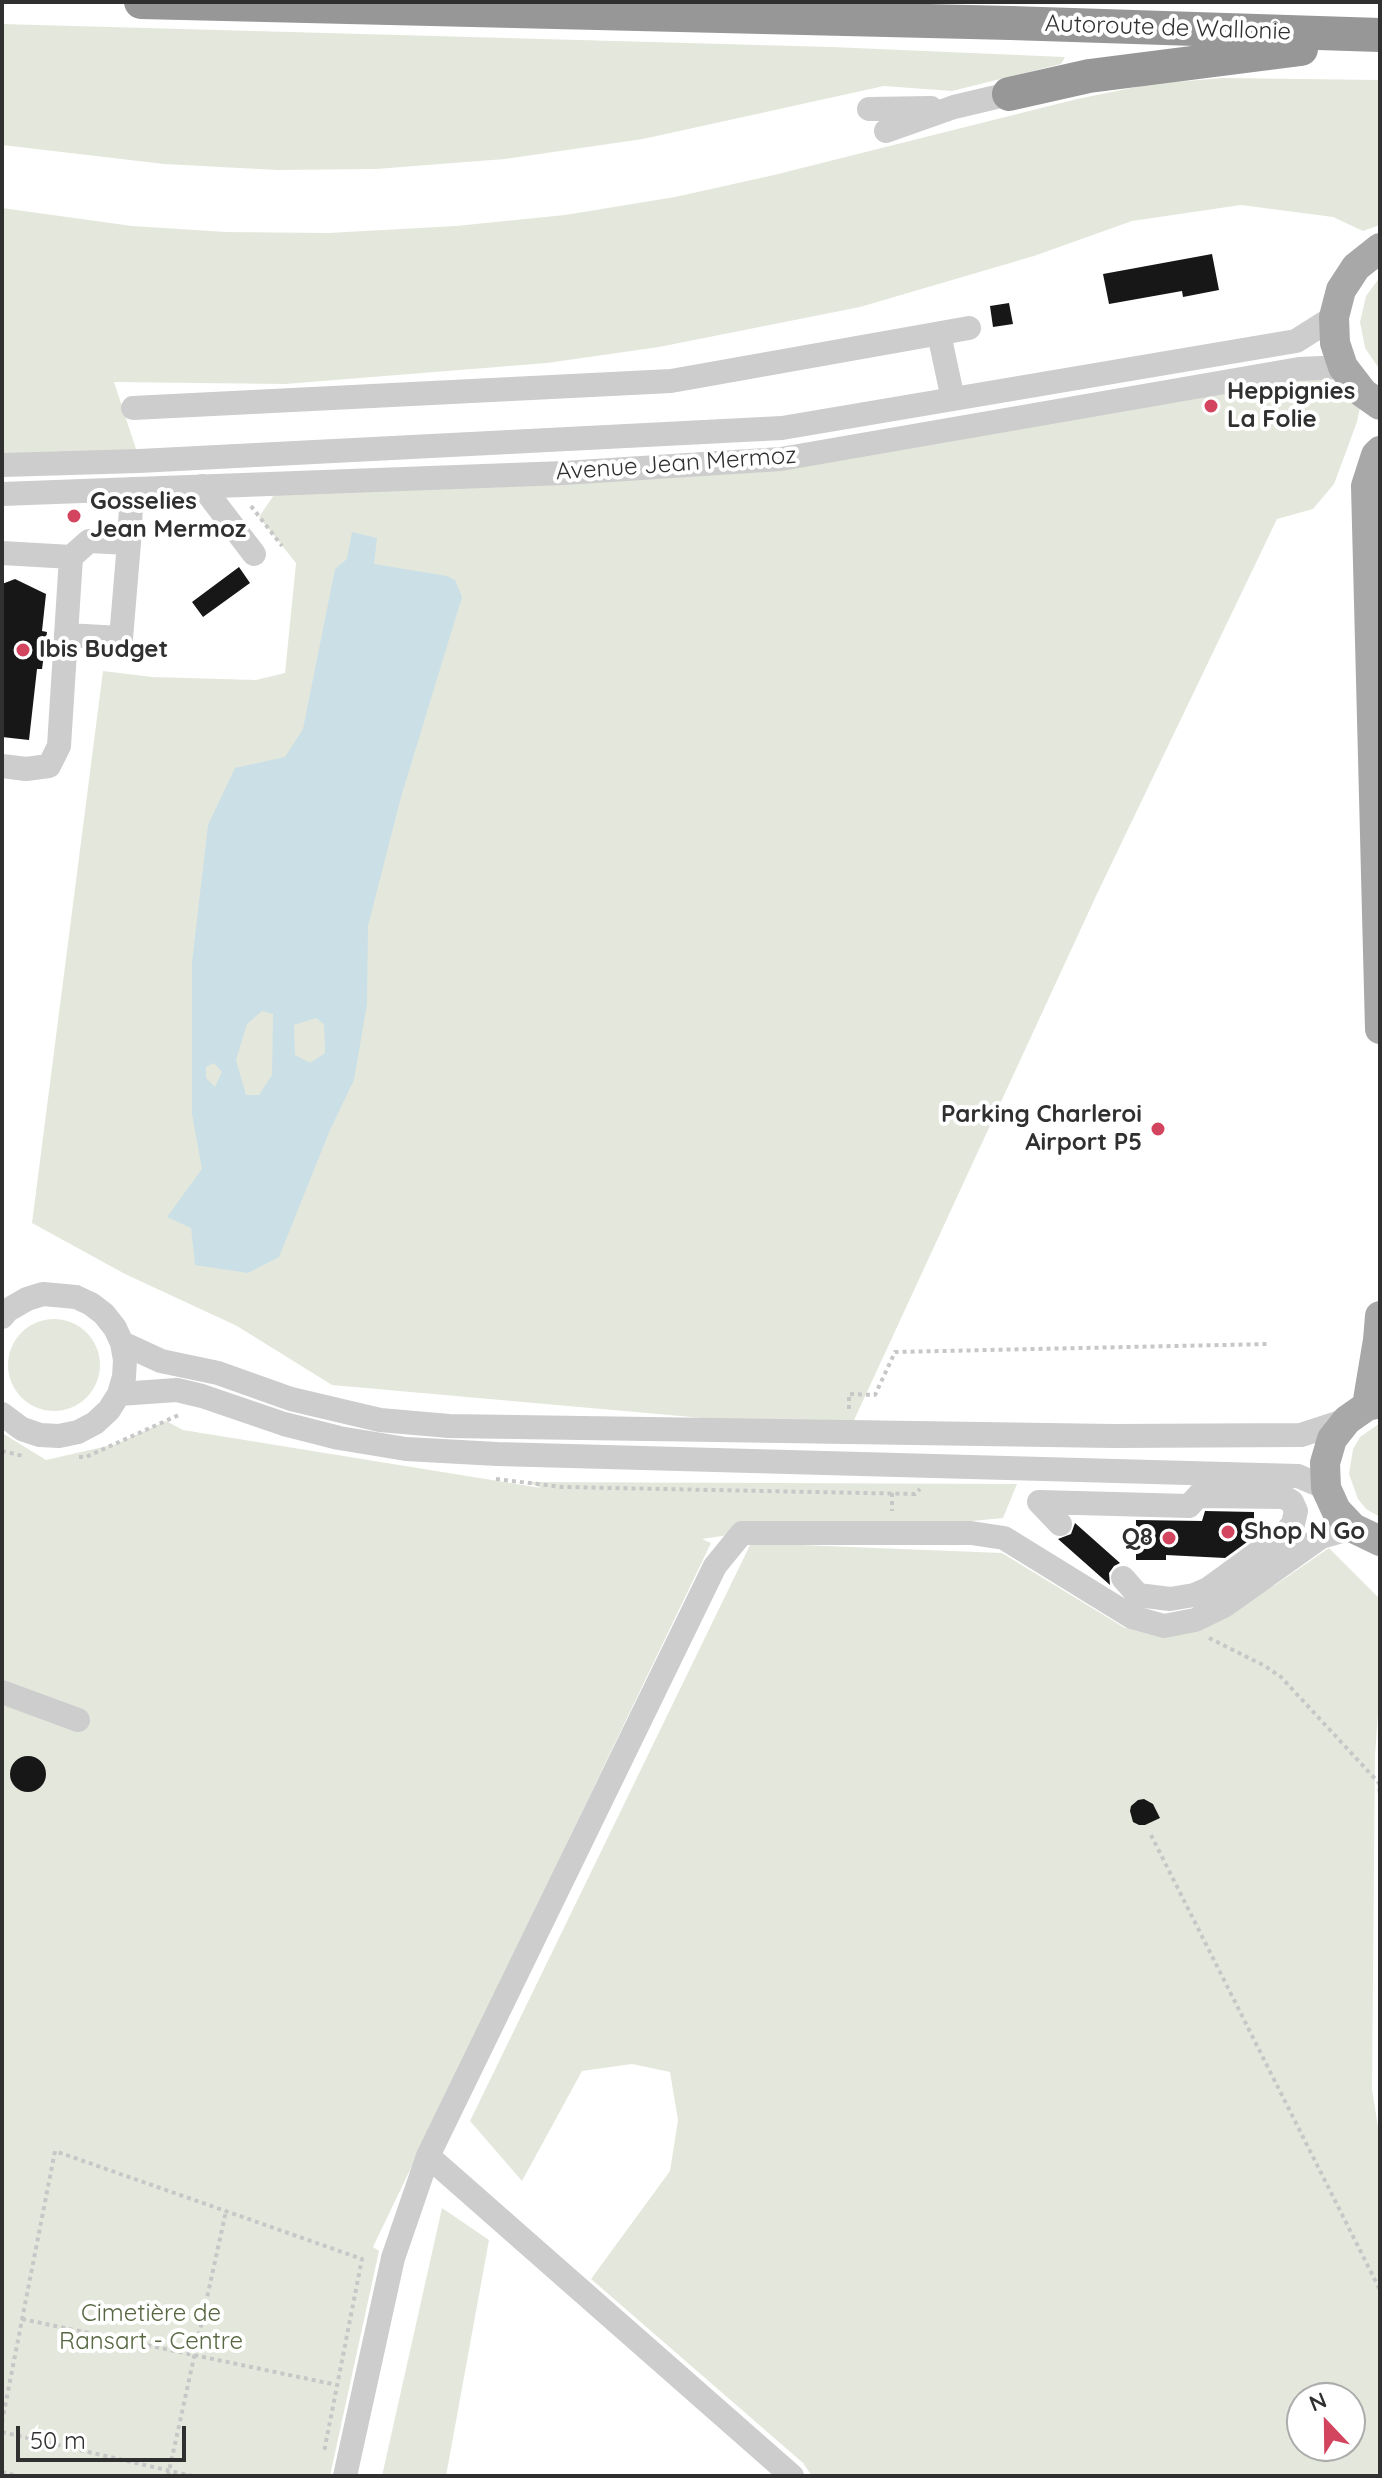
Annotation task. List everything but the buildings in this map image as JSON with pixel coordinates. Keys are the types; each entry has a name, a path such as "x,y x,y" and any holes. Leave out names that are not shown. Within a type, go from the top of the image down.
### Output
{"highway":[{"name":"Autoroute de Wallonie","path":"141,2 1026,23 1380,38"},
{"path":"1009,94 1089,76 1380,38"}],"main road":[{"path":"1380,248 1356,267 1341,290 1334,317 1335,343 1343,367 1372,399 1378,453 1366,486 1380,1029"},
{"path":"1380,1316 1365,1409 1332,1439 1325,1463 1326,1488 1336,1510 1365,1535 1380,1565"}],"street":[{"path":"886,131 954,107 1009,94"},
{"path":"869,109 954,107"},
{"name":"Avenue Jean Mermoz","path":"2,465 139,461 782,428 1296,341 1334,317"},
{"path":"133,408 671,381 969,328"},
{"path":"939,334 953,399"},
{"name":"Avenue Jean Mermoz","path":"2,494 564,473 781,459 1299,369 1343,367"},
{"path":"202,486 254,554"},
{"path":"66,635 121,638 132,489"},
{"path":"2,766 26,769 49,766 59,746 71,557 89,541 129,543"},
{"path":"2,553 71,557"},
{"path":"2,1287 27,1299"},
{"path":"2,1317 27,1299 43,1294 76,1297 104,1314 115,1328 125,1360 119,1394 109,1410 95,1423 78,1432 59,1436 40,1435 22,1429 2,1414"},
{"path":"122,1343 161,1361 218,1373 291,1399 380,1420 449,1426 1114,1436 1301,1435 1365,1409"},
{"path":"119,1394 177,1390 284,1424 339,1438 406,1449 1298,1476 1326,1488"},
{"path":"1074,1504 1075,1470 1114,1436"},
{"path":"1060,1524 1039,1502 1189,1506 1218,1473"},
{"path":"1123,1578 1138,1595 1170,1599 1194,1595 1208,1589 1285,1533 1293,1524 1296,1511 1292,1502 1284,1497 1198,1496"},
{"path":"345,2476 393,2258 428,2156 715,1566 742,1533 971,1533 1004,1538 1132,1617 1164,1626 1195,1620 1224,1606 1321,1537 1365,1535"},
{"path":"2,1692 78,1720"},
{"path":"428,2156 792,2476"}],"path":[{"path":"235,485 282,546"},
{"path":"849,1431 849,1394 875,1395 895,1352 1268,1344"},
{"path":"1196,1631 1281,1677 1379,1783 1380,1797"},
{"path":"1151,1835 1380,2290"},
{"path":"2,2422 55,2151 362,2259 323,2461"},
{"path":"169,2473 226,2211"},
{"path":"22,2319 364,2391"},
{"path":"2,2432 192,2476"},
{"path":"2,2472 18,2476"}],"green space":[{"path":"2,24 832,47 1065,57 1061,64 952,91 884,86 643,139 505,159 376,169 277,170 164,164 2,145"},
{"path":"1223,78 1380,80 1380,225 1363,231 1333,217 1241,205 1132,221 1034,256 860,307 659,347 547,363 285,384 114,382 139,458 2,462 2,208 132,226 226,232 328,233 456,226 565,215 675,197 774,175 1077,99 1151,84"},
{"path":"1380,277 1380,370 1365,348 1360,322 1366,296"},
{"path":"1299,369 1363,393 1357,422 1334,484 1313,509 1277,519 1096,896 849,1431 332,1385 237,1326 125,1274 32,1223 103,671 152,677 256,680 285,673 296,563 259,517 282,483 781,459"},
{"path":"54,1319 71,1323 86,1333 96,1348 100,1365 96,1382 86,1397 71,1407 54,1411 37,1407 22,1397 12,1382 8,1365 12,1348 22,1333 37,1323"},
{"name":"Cimetière de Ransart - Centre","path":"166,1421 183,1430 541,1488 528,1482 1017,1484 1003,1518 849,1533 742,1533 702,1539 711,1543 373,2247 379,2251 330,2476 2,2476 2,1433 46,1460 116,1444"},
{"path":"1380,1423 1380,1517 1366,1509 1358,1499 1349,1474 1353,1449 1360,1437"},
{"path":"751,1543 1002,1553 1125,1628 1190,1617 1275,1585 1329,1548 1380,1599 1380,1686 1375,1755 1372,2089 1380,2139 1380,2476 812,2476 803,2463 591,2279 670,2171 678,2120 670,2072 632,2064 582,2071 522,2181 470,2121"},
{"path":"442,2208 489,2240 446,2476 382,2476"}],"shaded area":[{"path":"352,532 377,538 374,564 447,576 455,580 462,597 401,797 368,926 367,1004 354,1080 330,1130 279,1257 248,1273 195,1265 191,1228 167,1217 202,1169 192,1114 192,962 208,825 235,768 285,757 303,729 335,569 347,559","holes":["262,1011 273,1014 272,1075 259,1095 246,1095 236,1060 247,1024","316,1018 324,1024 325,1053 310,1063 295,1055 294,1025","214,1063 222,1072 215,1087 206,1078 206,1067"]}],"place":[{"name":"Heppignies La Folie","path":"1211,406"},
{"name":"Gosselies Jean Mermoz","path":"74,516"},
{"name":"Ibis Budget","path":"23,650"},
{"name":"Parking Charleroi Airport P5","path":"1158,1129"},
{"name":"Shop N Go","path":"1228,1532"},
{"name":"Q8","path":"1169,1538"}]}
